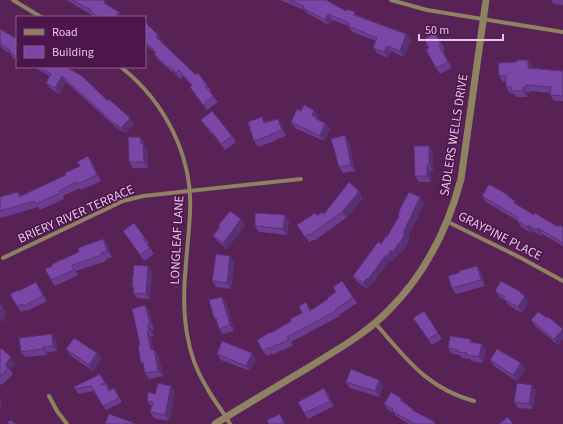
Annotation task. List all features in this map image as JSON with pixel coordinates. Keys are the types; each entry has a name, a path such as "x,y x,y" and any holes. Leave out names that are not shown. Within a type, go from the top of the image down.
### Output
{"street":[{"path":"13,0 39,16"},
{"path":"391,0 428,10 563,32"},
{"name":"SADLERS WELLS DRIVE","path":"215,424 228,421 345,345 375,323 390,310 428,262 448,222 455,203 461,179 486,0"},
{"name":"LONGLEAF LANE","path":"122,68 148,92 160,108 171,126 180,146 190,190 190,211 184,294 184,318 187,336 200,375 207,389 228,421"},
{"name":"BRIERY RIVER TERRACE","path":"3,258 123,201 149,194 301,179"},
{"name":"GRAYPINE PLACE","path":"448,222 521,258 563,281"},
{"path":"375,323 417,370 427,379 461,398 474,401"},
{"path":"49,396 57,411 67,424"}],"building":[{"path":"72,0 102,0 105,1 104,3 119,12 117,16 97,16 90,12 91,10"},
{"path":"290,0 326,0 346,11 346,9 355,12 354,15 406,34 400,51 387,46 384,52 373,48 377,38 348,26 349,23 328,14 325,20 303,8 304,6"},
{"path":"146,23 158,35 156,37 196,75 198,73 207,85 205,86 213,96 203,105 190,87 192,85 179,70 176,73 169,66 167,67 154,54 156,52 146,43"},
{"path":"0,29 16,38 16,56 9,52 10,50 0,44"},
{"path":"435,33 441,44 439,45 448,62 436,68 426,50 429,48 424,39"},
{"path":"517,60 528,60 528,68 563,71 563,96 550,95 551,87 527,85 523,87 523,91 512,91 511,87 506,87 506,76 499,76 498,63 517,62"},
{"path":"41,68 68,68 82,76 108,101 109,99 130,118 121,128 62,76 55,88 46,83 51,74"},
{"path":"304,105 314,110 312,115 317,118 316,119 325,123 320,136 291,122 297,109 301,111"},
{"path":"212,111 232,136 221,144 201,120"},
{"path":"262,117 264,123 278,119 282,130 254,141 248,122"},
{"path":"345,135 351,165 339,167 331,139"},
{"path":"128,137 140,137 141,144 143,143 144,162 129,162"},
{"path":"414,146 429,146 429,165 427,165 427,176 415,176"},
{"path":"88,156 97,175 77,184 76,182 59,191 60,193 36,204 34,201 0,211 0,197 18,192 19,197 66,175 65,173 80,166 77,162"},
{"path":"349,182 358,190 358,193 342,212 305,237 297,225 315,213 317,216 322,212 324,214"},
{"path":"489,184 508,195 507,196 515,201 514,203 534,215 535,213 558,227 560,225 563,227 563,243 538,228 537,230 528,225 527,227 517,221 519,218 482,196"},
{"path":"409,192 420,197 403,233 405,234 393,252 391,250 388,256 386,255 368,279 367,278 363,283 353,276 378,242 381,244 386,236 387,237 399,216 400,209"},
{"path":"230,211 241,219 223,243 213,236 220,227 218,226"},
{"path":"255,213 285,215 283,229 255,226"},
{"path":"134,223 150,248 140,255 123,231"},
{"path":"103,239 107,251 101,253 102,255 72,265 74,270 51,280 45,269 52,266 52,264 79,252 78,248"},
{"path":"216,254 230,256 227,283 212,281"},
{"path":"134,265 148,266 146,294 133,293 134,287 132,287"},
{"path":"477,266 481,280 452,288 448,276"},
{"path":"342,281 353,297 335,310 336,311 287,337 289,339 269,349 268,347 263,351 257,340 291,321 290,319 302,313 299,306 306,302 310,311 328,299 327,298 336,292 333,287"},
{"path":"501,281 521,292 520,293 525,296 518,307 503,299 505,297 496,292 496,289"},
{"path":"36,282 43,296 23,306 22,304 17,306 10,294"},
{"path":"222,297 230,325 219,329 209,300"},
{"path":"145,305 150,323 148,324 149,330 147,331 151,350 154,350 158,371 145,373 143,362 141,363 138,346 140,345 132,309"},
{"path":"424,311 438,333 428,339 413,318"},
{"path":"538,312 547,318 548,317 563,329 554,339 531,320"},
{"path":"52,334 53,346 21,352 19,338"},
{"path":"450,336 470,339 470,342 482,344 479,357 467,355 467,353 458,352 458,350 448,348"},
{"path":"74,338 97,353 89,365 66,349"},
{"path":"222,341 252,353 246,366 217,354"},
{"path":"1,348 11,357 5,365 8,368 0,377 0,350"},
{"path":"497,349 521,363 513,375 490,360"},
{"path":"351,369 379,380 375,391 346,382"},
{"path":"100,374 105,383 101,384 106,385 109,391 114,388 119,398 103,406 91,386 75,389 74,387"},
{"path":"158,383 171,386 165,415 150,412 153,402 147,401 148,392 155,394"},
{"path":"517,383 532,385 529,404 514,402"},
{"path":"324,388 330,401 304,413 298,402"},
{"path":"391,392 401,398 400,400 413,409 412,410 435,422 434,424 415,424 392,411 393,409 384,404"},
{"path":"109,414 134,423 134,424 105,424"},
{"path":"280,414 284,424 269,424 267,420"},
{"path":"508,417 513,424 499,424"},
{"path":"10,420 16,424 7,424"}]}
